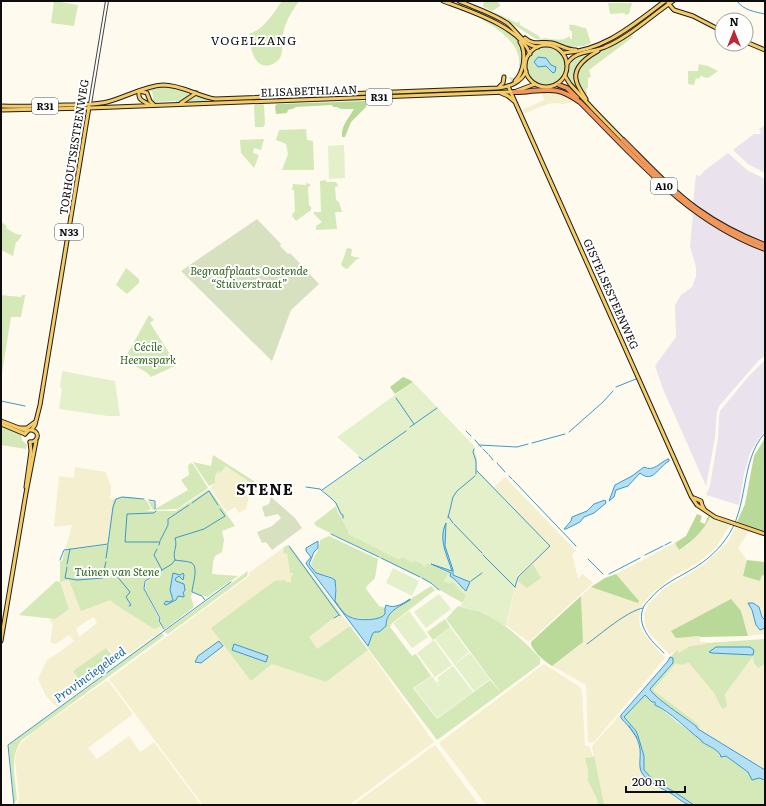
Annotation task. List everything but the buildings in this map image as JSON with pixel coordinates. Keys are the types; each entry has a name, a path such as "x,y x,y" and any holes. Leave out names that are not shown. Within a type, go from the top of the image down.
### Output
{"highway":[{"name":"A10","path":"558,85 567,88 668,190 687,206 728,232 765,249"},
{"name":"A10","path":"512,92 555,90 568,94 580,102"},
{"name":"A10","path":"623,140 670,187 699,210 730,229 765,245"}],"main road":[{"path":"443,1 489,19 505,28 519,38 530,54"},
{"path":"459,1 493,15 514,29 528,41 533,43 551,43 570,50 586,49"},
{"path":"563,54 599,45 614,38 667,2 673,1"},
{"path":"667,2 674,10 693,16 714,27"},
{"path":"558,85 565,76 567,64 576,54 604,48 622,38 667,2"},
{"path":"514,29 529,45 538,47 552,46 563,54 567,64"},
{"path":"512,92 508,86 518,78 524,52 519,38"},
{"path":"754,45 765,50"},
{"path":"535,84 529,78 526,71 526,64 530,54 538,47"},
{"name":"A10","path":"588,104 576,82 576,72 584,60 604,48"},
{"name":"ELISABETHLAAN","path":"89,106 108,102 151,87 163,85 174,86 210,98 220,99 498,88 508,86 521,78 526,71"},
{"name":"A10","path":"565,76 570,84 588,104 623,140"},
{"path":"498,88 504,77"},
{"name":"ELISABETHLAAN","path":"1,110 512,92 535,84"},
{"name":"R31","path":"535,84 548,87 558,85"},
{"path":"187,90 190,95 188,100"},
{"path":"139,91 147,93 153,105 140,100 139,91"},
{"path":"499,92 516,102"},
{"name":"GISTELSESTEENWEG","path":"512,92 690,493 697,502 697,505 718,519 765,534"},
{"name":"ELISABETHLAAN","path":"178,104 188,100 196,93"},
{"name":"ELISABETHLAAN","path":"1,106 36,108"},
{"name":"TORHOUTSESTEENWEG","path":"34,430 38,418 89,106"},
{"name":"TORHOUTSESTEENWEG","path":"34,430 39,409"},
{"path":"16,428 27,428 36,419"},
{"path":"1,422 26,433 34,430"},
{"path":"1,422 26,433"},
{"name":"N33","path":"1,641 31,451 33,442 38,435 34,430"},
{"path":"26,433 26,439 33,442"},
{"name":"N33","path":"26,490 33,457 33,442"}],"street":[{"name":"TORHOUTSESTEENWEG","path":"89,106 107,1"}],"shaded area":[{"path":"543,92 563,93 574,99 572,102 564,104 547,104 524,114 522,110 544,100 542,94"},
{"path":"765,125 765,173 748,164 734,151 734,149 754,134 760,134 761,131 759,129"},
{"path":"728,153 747,170 765,179 765,243 725,224 693,203 696,175 700,176 704,171"},
{"path":"693,213 732,237 765,251 765,356 759,360 720,405 717,411 715,438 706,486 663,389 655,366 676,337 675,305 681,295 692,287 696,276 696,267 690,247"},
{"path":"765,360 765,431 750,453 744,474 739,505 706,495 710,486 718,438 720,411 748,377"},
{"path":"226,466 258,488 256,495 249,497 246,509 239,513 235,507 227,512 210,488 215,483 215,476 218,471 220,473"},
{"path":"75,467 106,472 111,487 111,495 109,497 113,500 108,545 65,550 72,525 54,527 59,476 74,478"},
{"path":"505,477 576,551 572,554 578,578 583,574 593,583 529,642 507,626 517,576 550,546 494,487"},
{"path":"710,517 730,525 716,547 691,567 672,577 651,594 641,606 639,618 640,626 647,638 665,658 594,742 588,742 586,685 552,666 583,642 581,596 591,587 638,602 639,601 616,574 675,543 679,550 687,546 708,523"},
{"path":"735,527 749,531 738,548 747,560 744,576 760,581 762,575 765,576 765,620 756,604 749,606 752,610 756,625 759,629 765,628 765,634 748,636 741,611 700,616 671,632 680,637 700,636 700,642 706,642 706,644 690,646 684,651 679,653 677,650 670,655 648,632 645,624 644,613 649,603 665,588 703,565 728,542"},
{"path":"283,548 284,553 287,553 290,573 293,573 293,576 291,582 286,582 251,681 272,664 326,682 368,650 434,742 349,805 203,805 109,679 248,577 250,572"},
{"path":"69,580 110,600 154,629 161,626 163,630 118,662 109,649 73,671 85,687 57,707 46,696 38,679 47,660 74,641 69,635 56,644 50,643 53,624 49,619 55,619 69,609 60,582","holes":["94,617 97,623 79,637 76,628"]},
{"path":"340,613 350,626 317,649 309,637"},
{"path":"753,655 758,667 765,664 765,770 698,729 700,727 653,690 676,662 681,665 689,663 714,693 722,709 727,707 725,694"},
{"path":"544,664 580,687 582,691 585,745 590,747 593,757 586,758 588,781 597,799 598,805 486,805 439,743"},
{"path":"106,681 109,682 133,714 88,748 97,759 129,736 140,752 154,742 201,805 17,805 19,798 15,762 16,753 21,743 35,731"},
{"path":"620,715 637,737 640,748 640,768 642,773 656,786 688,805 604,805 592,746"},
{"path":"435,745 479,805 353,805"}],"green space":[{"path":"54,1 78,5 74,26 51,23"},
{"path":"282,1 299,1 285,25 280,58 273,64 264,66 256,60 254,56 250,44 249,34 264,25"},
{"path":"484,1 496,1 500,4 500,6 492,11 483,7"},
{"path":"608,3 632,3 629,14 625,15 625,13 610,14"},
{"path":"492,11 517,23 519,21 520,25 539,36 540,39 547,38 558,40 570,36 570,39 572,39 572,31 570,31 569,25 586,28 591,43 584,46 565,47 558,43 536,39"},
{"path":"481,19 502,28 513,35 520,43 523,59 522,67 517,77 511,82 509,77 515,78 519,68 519,59 516,50 512,42 497,29"},
{"path":"630,35 633,37 589,70 591,77 588,78 588,88 586,89 587,94 585,95 578,84 578,70 585,61 598,52 616,44"},
{"path":"542,47 550,47 560,52 564,59 564,73 560,80 550,85 542,85 532,80 530,77 527,70 527,62 532,52 535,50"},
{"path":"590,52 591,54 575,75 581,93 567,77 570,61 575,56"},
{"path":"699,64 708,66 718,71 708,78 700,76 699,79 696,78 694,85 688,84 688,71 698,71"},
{"path":"158,88 183,90 188,93 189,97 176,103 176,101 155,103 152,100 152,91 146,91"},
{"path":"196,95 207,99 263,97 263,100 187,103"},
{"path":"368,101 366,107 351,122 345,137 342,137 343,129 354,109 341,109 333,107 332,105 295,107 288,110 287,113 276,114 275,106 277,104"},
{"path":"254,105 264,105 265,124 263,127 255,127"},
{"path":"306,129 307,140 313,141 314,170 282,170 288,154 286,144 276,140 279,130"},
{"path":"264,139 261,150 254,148 253,153 259,155 254,168 241,153 240,140"},
{"path":"344,145 345,178 329,179 328,146"},
{"path":"325,180 327,182 336,182 338,186 335,187 336,200 339,202 342,212 335,212 337,229 316,230 316,226 322,222 314,214 314,212 321,212 320,181"},
{"path":"306,183 310,184 308,187 309,206 311,206 311,210 296,221 292,216 295,212 294,190 292,190 293,184 306,185"},
{"name":"Begraafplaats Oostende “Stuiverstraat”","path":"257,219 281,244 280,246 288,254 290,253 319,284 291,310 272,361 181,271"},
{"path":"1,222 7,226 6,228 16,234 22,235 16,242 13,256 1,250"},
{"path":"347,248 352,249 351,256 360,258 347,269 341,265"},
{"path":"126,268 139,279 139,283 127,294 116,285"},
{"path":"1,295 21,297 22,295 26,295 21,317 11,317 1,379"},
{"name":"Cécile Heemspark","path":"149,315 154,320 150,323 177,365 151,377 146,372 124,360"},
{"path":"62,371 115,381 120,416 108,416 59,409 62,388 60,388"},
{"path":"403,377 413,382 395,394 390,387"},
{"path":"413,382 474,446 477,459 477,470 550,546 517,576 506,627 486,614 460,606 466,595 455,584 451,582 449,584 444,581 448,573 428,563 425,567 423,564 415,560 413,563 401,557 399,560 348,534 335,503 323,490 365,461 337,437"},
{"path":"1,424 21,432 22,440 27,445 26,449 1,445"},
{"path":"765,438 765,531 737,522 745,504 754,456"},
{"path":"213,455 254,481 258,488 226,466 220,473 218,471 215,476 215,483 209,486 193,462 211,466"},
{"path":"190,463 193,464 208,488 177,509 153,510 148,501 154,502 155,509 188,490 181,480 189,475 188,466"},
{"name":"Tuinen van Stene","path":"209,489 235,526 222,531 224,540 222,552 215,556 212,574 238,576 207,597 192,592 191,597 194,607 165,629 159,622 161,618 145,590 146,582 157,573 144,581 144,590 159,618 158,622 161,626 154,629 110,600 81,611 69,580 60,582 60,561 62,561 65,550 108,545 113,500 125,497 146,500 151,509 146,511 176,511"},
{"path":"271,497 295,518 302,528 272,550 266,542 262,543 257,532 272,526 281,518 278,514 265,517 262,507 269,504"},
{"path":"336,506 338,513 349,531 400,559 401,557 413,562 414,560 423,564 427,563 448,573 450,583 456,584 458,588 466,595 463,603 438,589 432,583 316,526 314,523"},
{"path":"697,514 702,516 700,522 705,524 708,516 710,517 705,526 697,535 679,550 675,543 686,536"},
{"path":"329,536 378,559 375,578 366,587 366,589 379,606 385,608 386,611 384,617 380,619 361,619 351,617 345,613 335,601 337,590 335,579 316,573 311,564 318,549 320,540"},
{"path":"287,545 292,549 340,613 309,637 317,649 350,626 368,650 326,682 272,664 251,681 211,628 276,580 291,582 291,576 293,573 290,573 287,553 284,554 283,548"},
{"path":"765,559 765,576 762,575 760,581 743,576 747,560 764,562"},
{"path":"533,564 541,578 527,588 518,581 519,577"},
{"path":"393,568 419,581 412,596 386,583"},
{"path":"248,571 247,576 168,634 164,632"},
{"path":"616,574 639,601 638,603 591,587 605,578"},
{"path":"56,581 60,582 69,609 55,619 19,615"},
{"path":"431,586 435,590 392,623 390,627 412,656 416,654 431,676 413,688 437,719 490,680 501,693 437,740 367,647 372,635 374,632 379,632 390,612"},
{"path":"439,594 451,609 426,628 414,612"},
{"path":"581,596 583,642 552,666 535,652 531,642"},
{"path":"731,599 741,611 748,636 699,636 676,638 671,631"},
{"path":"458,606 493,618 521,639 540,658 540,664 501,693 446,619"},
{"path":"409,611 428,637 412,648 393,623"},
{"path":"445,619 450,627 433,640 427,632"},
{"path":"450,627 469,652 454,664 435,639"},
{"path":"162,633 164,636 22,740 15,754 14,761 14,777 17,800 14,803 9,747 10,744"},
{"path":"765,639 765,664 758,668 754,663 753,656 725,694 727,707 722,709 714,693 689,663 681,665 676,663 653,690 698,724 700,727 698,729 696,725 655,697 650,689 673,663 673,658 670,657 677,650 679,653 690,646 706,643"},
{"path":"434,640 452,665 435,677 417,653"},
{"path":"106,648 118,662 85,687 73,671"},
{"path":"470,653 490,679 474,691 454,664"},
{"path":"453,666 473,692 437,718 414,688 432,676 442,690 437,682 439,681 437,678"},
{"path":"645,695 702,742 726,756 748,772 765,780 765,805 694,805 649,777 644,770 644,756 636,731 624,717"},
{"path":"594,755 604,805 598,805 597,799 588,781 588,770 585,758 593,757"}],"water":[{"path":"538,57 546,58 551,65 556,67 555,72 553,73 546,66 538,67 534,62"},
{"path":"668,459 669,461 652,476 648,477 640,473 628,486 616,490 614,497 609,501 615,485 632,476 644,467 654,468"},
{"path":"605,500 606,503 594,513 584,517 580,522 564,529 571,521 572,517 587,511 594,504"},
{"path":"446,523 445,546 453,570 453,575 470,582 466,591 450,576 451,573 431,564 452,571 443,541"},
{"path":"318,541 318,548 314,552 309,564 316,573 335,580 335,601 348,616 363,620 379,618 385,614 386,605 395,606 410,599 391,613 388,617 386,626 379,632 374,632 368,646 306,563 311,557 306,551 306,548"},
{"path":"173,573 180,575 183,573 184,575 183,580 179,576 175,579 176,581 184,584 184,597 178,596 176,600 166,605 164,604 166,601 169,602 173,600 170,590"},
{"path":"748,603 753,603 759,607 762,617 765,620 765,628 760,630 756,625 752,610"},
{"path":"219,641 223,646 201,663 195,662 198,656"},
{"path":"234,644 268,656 266,662 232,650"},
{"path":"716,647 750,647 754,650 753,655 709,652"},
{"path":"670,657 673,658 673,663 650,689 653,693 698,729 765,770 765,780 759,778 752,780 748,772 726,756 721,757 716,750 702,742 673,716 655,705 655,702 652,702 645,695 624,717 636,731 638,736 644,756 644,770 654,781 673,791 694,805 685,803 652,783 645,777 640,768 639,744 633,732 621,718 621,715"}],"waterway":[{"path":"737,1 746,9 765,14"},
{"path":"616,387 636,379"},
{"path":"569,432 603,402 613,391"},
{"path":"396,398 414,424"},
{"path":"1,401 25,406"},
{"path":"410,427 437,408"},
{"path":"322,490 406,431"},
{"path":"466,431 471,436"},
{"path":"664,653 650,638 643,626 642,613 644,606 665,585 707,559 725,540 733,527 738,514 751,457 757,444 765,433"},
{"path":"532,443 565,434"},
{"path":"475,440 481,447"},
{"path":"479,445 517,447 528,444"},
{"path":"474,449 473,452 476,461 476,474"},
{"path":"483,449 488,454"},
{"path":"489,455 493,460"},
{"path":"359,457 363,460"},
{"path":"497,463 505,472"},
{"path":"477,471 550,546 518,577 515,587"},
{"path":"448,518 453,497 457,491 475,476"},
{"path":"509,476 512,479"},
{"path":"513,480 576,546"},
{"path":"306,487 320,489 332,499 343,515 343,518"},
{"path":"192,503 209,491 218,505"},
{"path":"60,560 64,550 108,544 113,507 116,499 122,497 144,499"},
{"path":"149,500 155,501 155,509"},
{"path":"160,541 168,525 168,519 189,505"},
{"path":"175,560 175,538 204,529 225,516 220,509"},
{"path":"156,511 154,513 127,514 125,542 160,542 159,545"},
{"path":"448,516 453,523"},
{"path":"454,524 482,553"},
{"path":"331,534 379,557"},
{"path":"665,545 671,542"},
{"path":"106,558 108,545"},
{"path":"289,546 339,615"},
{"path":"645,555 663,546"},
{"path":"67,564 70,549"},
{"path":"157,549 154,555 162,570 161,571"},
{"path":"483,555 515,587"},
{"path":"381,558 420,577"},
{"path":"609,574 640,558"},
{"path":"588,559 603,574"},
{"path":"162,570 172,564 175,560 192,563 195,569 192,592 202,596 205,600"},
{"path":"104,570 106,562"},
{"path":"67,567 65,578 77,580 103,578 105,570"},
{"path":"108,571 116,575 130,592 126,597 131,605 129,606"},
{"path":"158,573 145,581 144,589 160,618 159,621 164,629"},
{"path":"471,581 482,573"},
{"path":"422,578 439,590"},
{"name":"Provinciegeleed","path":"14,805 8,745 231,582"},
{"path":"587,644 622,618 643,608"},
{"path":"334,618 340,615"},
{"path":"629,726 637,738"}],"district":[{"name":"VOGELZANG","path":"254,41"},
{"name":"STENE","path":"265,490"}]}
